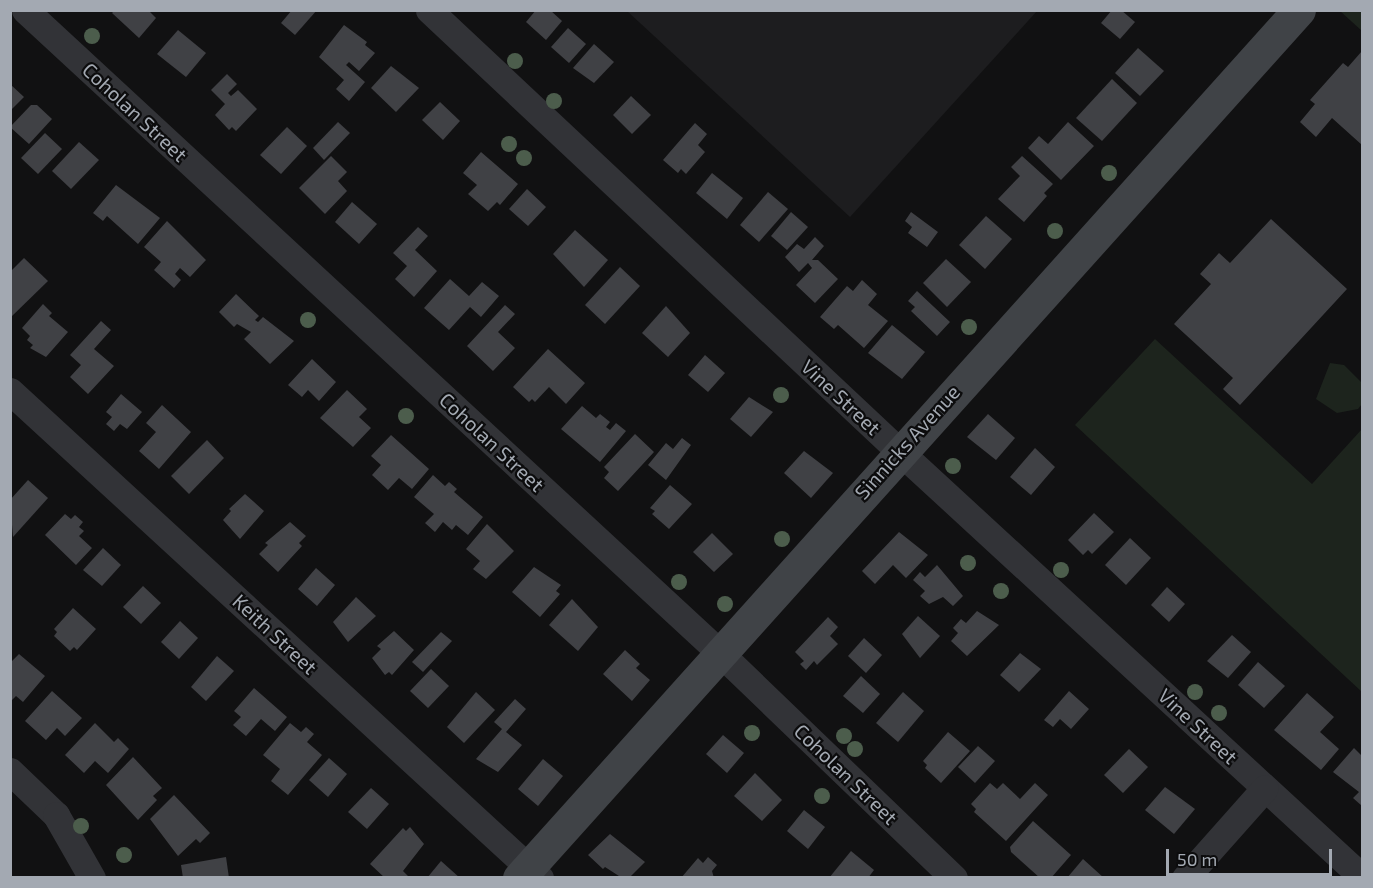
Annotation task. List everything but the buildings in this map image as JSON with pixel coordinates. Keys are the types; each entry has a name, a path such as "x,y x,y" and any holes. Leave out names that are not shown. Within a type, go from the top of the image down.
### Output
{"street":[{"name":"Coholan Street","path":"25,10 720,652 954,878"},
{"name":"Vine Street","path":"429,10 899,451 1362,877"},
{"name":"Sinnicks Avenue","path":"529,874 720,652 899,451 1299,10"},
{"name":"Keith Street","path":"10,391 529,874"},
{"path":"10,771 56,815 92,878"},
{"path":"1185,878 1265,788"}],"shaded area":[{"path":"627,11 1037,11 850,217"},
{"path":"1340,11 1362,11 1362,31"},
{"path":"1155,339 1312,484 1362,429 1362,692 1075,425"},
{"path":"1330,363 1344,365 1362,383 1362,404 1358,409 1337,413 1316,399"}]}
